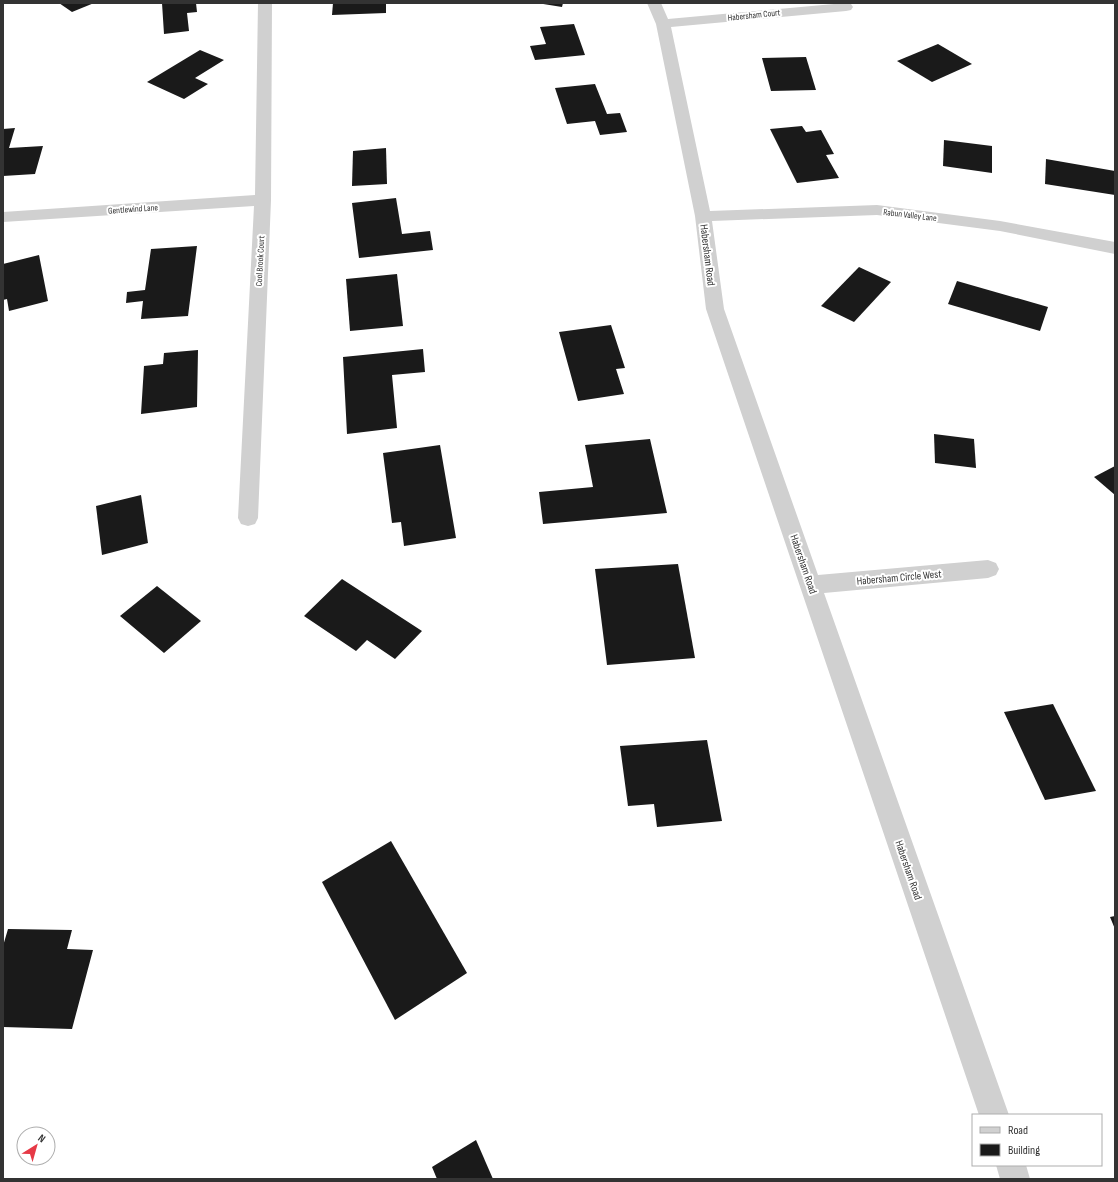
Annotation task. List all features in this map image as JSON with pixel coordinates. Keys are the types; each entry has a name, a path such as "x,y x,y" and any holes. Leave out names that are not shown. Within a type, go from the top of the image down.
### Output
{"street":[{"name":"Cool Brook Court","path":"248,518 263,200 265,3"},
{"name":"Habersham Road","path":"654,3 663,24 703,216 715,309 994,1114"},
{"name":"Habersham Court","path":"663,24 846,7"},
{"name":"Gentlewind Lane","path":"3,217 263,200"},
{"name":"Rabun Valley Lane","path":"703,216 877,210 1000,226 1115,248"},
{"name":"Habersham Circle West","path":"811,585 988,569"},
{"path":"1011,1166 1015,1179"}],"building":[{"path":"59,3 94,3 72,12"},
{"path":"162,3 196,3 197,12 187,13 189,31 164,34"},
{"path":"333,3 386,3 386,13 332,15"},
{"path":"537,3 563,3 562,7"},
{"path":"574,24 585,55 535,60 530,46 546,44 540,27"},
{"path":"938,44 972,64 932,82 897,61"},
{"path":"200,50 224,60 195,78 208,84 184,99 147,82"},
{"path":"806,57 816,90 771,91 762,58"},
{"path":"595,84 607,114 620,113 627,132 600,135 595,121 567,124 555,88"},
{"path":"802,126 806,132 821,130 834,154 826,155 839,178 797,183 770,129"},
{"path":"15,128 9,148 43,146 35,174 3,176 3,129"},
{"path":"944,140 992,146 992,173 943,166"},
{"path":"386,148 387,184 352,186 353,151"},
{"path":"1046,159 1115,171 1115,195 1045,184"},
{"path":"396,198 402,234 430,231 433,250 359,258 352,203"},
{"path":"197,246 188,316 141,319 143,301 126,303 127,292 145,290 151,249"},
{"path":"39,255 48,301 9,311 7,299 3,300 3,264"},
{"path":"859,267 891,282 854,322 821,306"},
{"path":"397,274 403,326 350,331 346,279"},
{"path":"957,281 1048,307 1040,331 948,304"},
{"path":"611,325 625,368 616,369 624,394 578,401 559,332"},
{"path":"423,349 425,372 392,375 397,428 347,434 343,357"},
{"path":"198,350 197,407 141,414 144,366 163,364 164,353"},
{"path":"934,434 974,439 976,468 935,463"},
{"path":"650,439 667,513 543,524 539,492 593,487 585,445"},
{"path":"440,445 456,538 404,546 401,522 392,523 383,453"},
{"path":"1115,466 1115,495 1094,477"},
{"path":"141,495 148,543 102,555 96,506"},
{"path":"678,564 695,658 607,665 595,569"},
{"path":"342,579 422,631 395,659 367,640 356,651 304,616"},
{"path":"157,586 201,621 164,653 120,616"},
{"path":"1053,704 1096,791 1045,800 1004,712"},
{"path":"707,740 722,821 657,827 654,804 628,806 620,746"},
{"path":"391,841 467,973 395,1020 322,882"},
{"path":"1115,916 1115,929 1110,917"},
{"path":"8,929 72,930 67,949 93,950 72,1029 3,1027 3,946"},
{"path":"476,1140 493,1179 437,1179 432,1167"}]}
